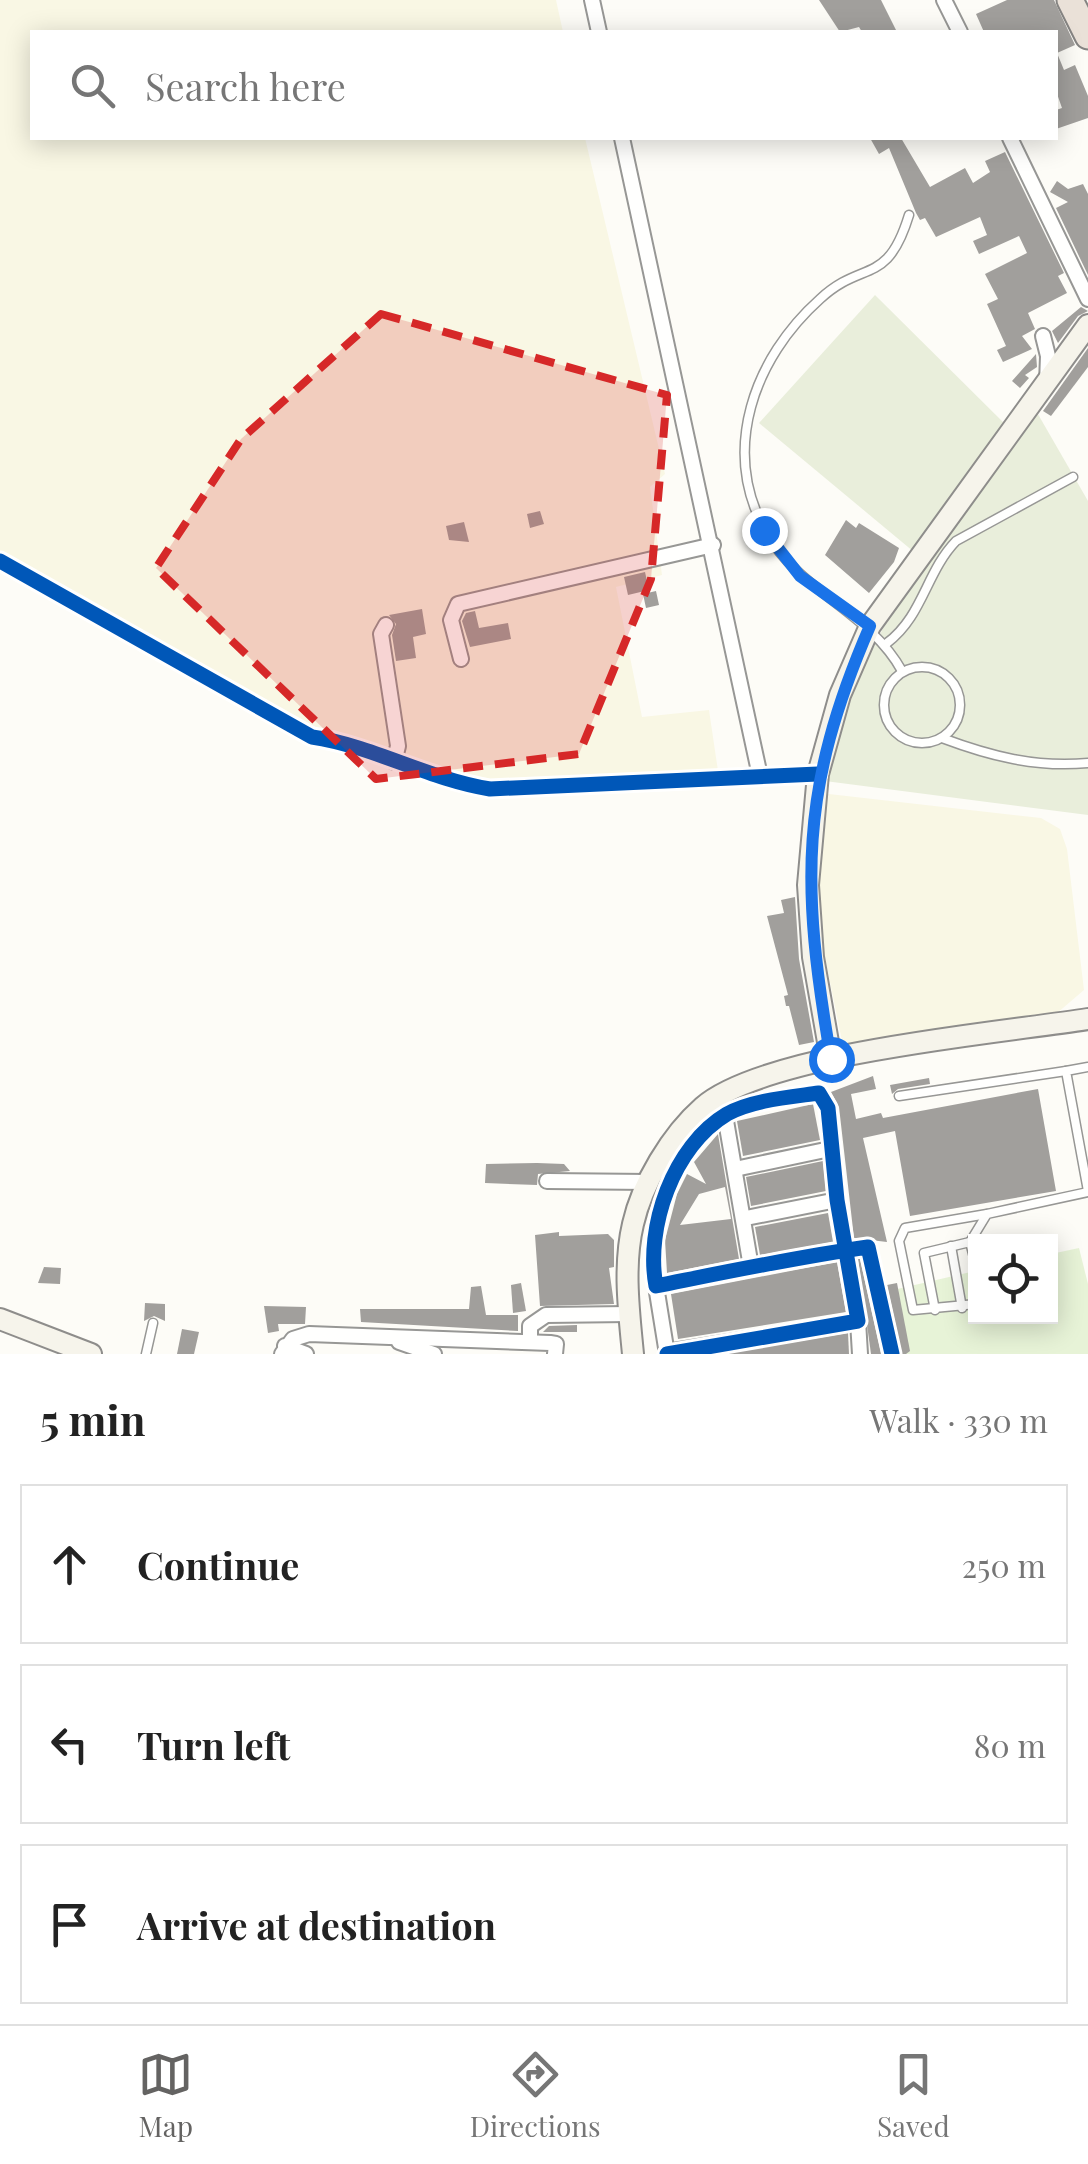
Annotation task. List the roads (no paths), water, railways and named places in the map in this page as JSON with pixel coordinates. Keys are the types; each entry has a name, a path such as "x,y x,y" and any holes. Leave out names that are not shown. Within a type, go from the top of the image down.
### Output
{"highway":[{"path":"1070,0 1088,36"}],"street":[{"path":"592,0 599,30"},
{"path":"944,0 959,30"},
{"path":"622,140 760,776"},
{"path":"1011,140 1088,299"},
{"path":"831,1059 813,957 808,885 818,774 840,696 870,626 1088,325"},
{"path":"1042,336 1048,356 1047,383"},
{"path":"461,659 451,620 458,604 713,545"},
{"path":"0,562 312,737 339,740 457,784 490,789 818,774"},
{"path":"386,625 381,634 398,746 394,762"},
{"path":"633,1354 628,1252 639,1200 703,1108 733,1088 831,1059 1088,1019"},
{"path":"858,1321 667,1353 652,1236 688,1151 724,1116 819,1093 828,1108 830,1150 858,1321 860,1354"},
{"path":"724,1116 746,1218 751,1267"},
{"path":"735,1169 830,1150"},
{"path":"546,1181 649,1182"},
{"path":"746,1218 837,1200"},
{"path":"656,1286 868,1247 892,1354"},
{"path":"530,1342 530,1326 546,1315 629,1314"},
{"path":"0,1320 86,1353"},
{"path":"284,1350 308,1334 556,1344 556,1354"},
{"path":"384,1336 434,1354"},
{"path":"284,1350 306,1354"}],"lane":[{"path":"902,672 887,643 870,626 800,576 764,530 750,491 744,456 747,416 760,374 822,296 882,265 898,249 909,215"},
{"path":"887,643 916,615 941,556 956,541 1073,477"},
{"path":"942,738 954,726 960,710 955,685 944,673 928,666 902,672 886,691 884,708 889,724 900,736 916,743 942,738 1020,762 1055,766 1088,763"},
{"path":"899,1096 1088,1067"},
{"path":"968,1306 919,1311 911,1304 900,1234 906,1228 1088,1192 1066,1071"},
{"path":"975,1234 988,1214"},
{"path":"935,1310 924,1253 968,1242"},
{"path":"951,1246 962,1308"},
{"path":"146,1354 153,1323"}]}
